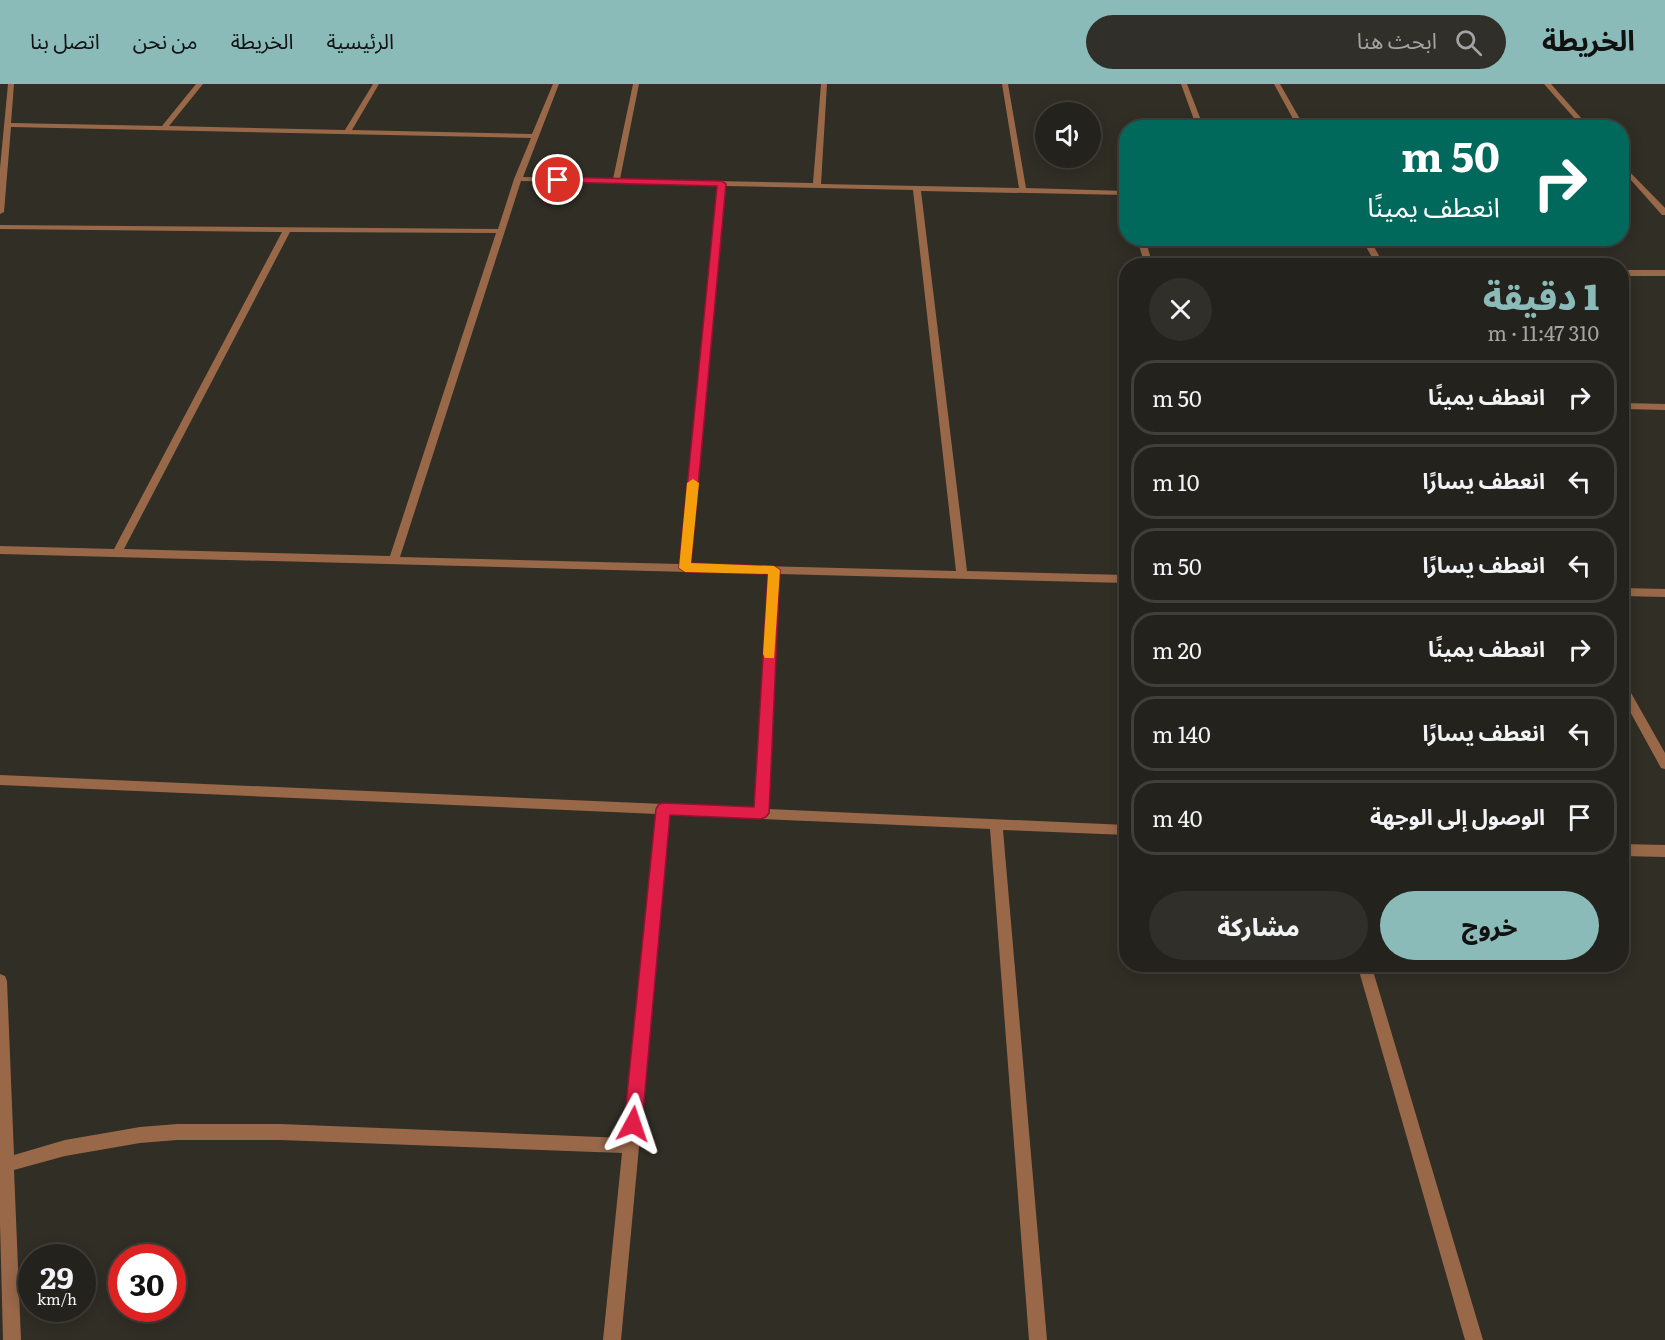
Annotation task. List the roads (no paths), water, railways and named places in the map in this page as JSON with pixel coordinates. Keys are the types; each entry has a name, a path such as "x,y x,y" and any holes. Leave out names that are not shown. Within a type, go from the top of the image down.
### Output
{"street":[{"path":"0,212 11,84"},
{"path":"164,128 200,84"},
{"path":"347,132 376,84"},
{"path":"394,560 518,179 556,84"},
{"path":"616,181 636,84"},
{"path":"817,186 824,84"},
{"path":"1005,84 1023,190"},
{"path":"1184,84 1197,120"},
{"path":"1277,84 1297,120"},
{"path":"1547,84 1580,120"},
{"path":"8,124 535,136"},
{"path":"1629,174 1665,213"},
{"path":"518,179 1119,193"},
{"path":"685,568 722,184"},
{"path":"917,188 962,575"},
{"path":"0,227 501,231"},
{"path":"117,553 287,230"},
{"path":"1629,273 1665,273"},
{"path":"1629,406 1665,407"},
{"path":"0,550 1119,579"},
{"path":"761,813 774,570"},
{"path":"1629,592 1665,593"},
{"path":"1629,700 1665,764"},
{"path":"0,780 1119,830"},
{"path":"612,1340 664,809"},
{"path":"996,824 1038,1340"},
{"path":"1629,850 1665,852"},
{"path":"1366,972 1474,1340"},
{"path":"0,981 12,1340"},
{"path":"6,1165 65,1148 140,1135 177,1132 281,1132 631,1146"}]}
